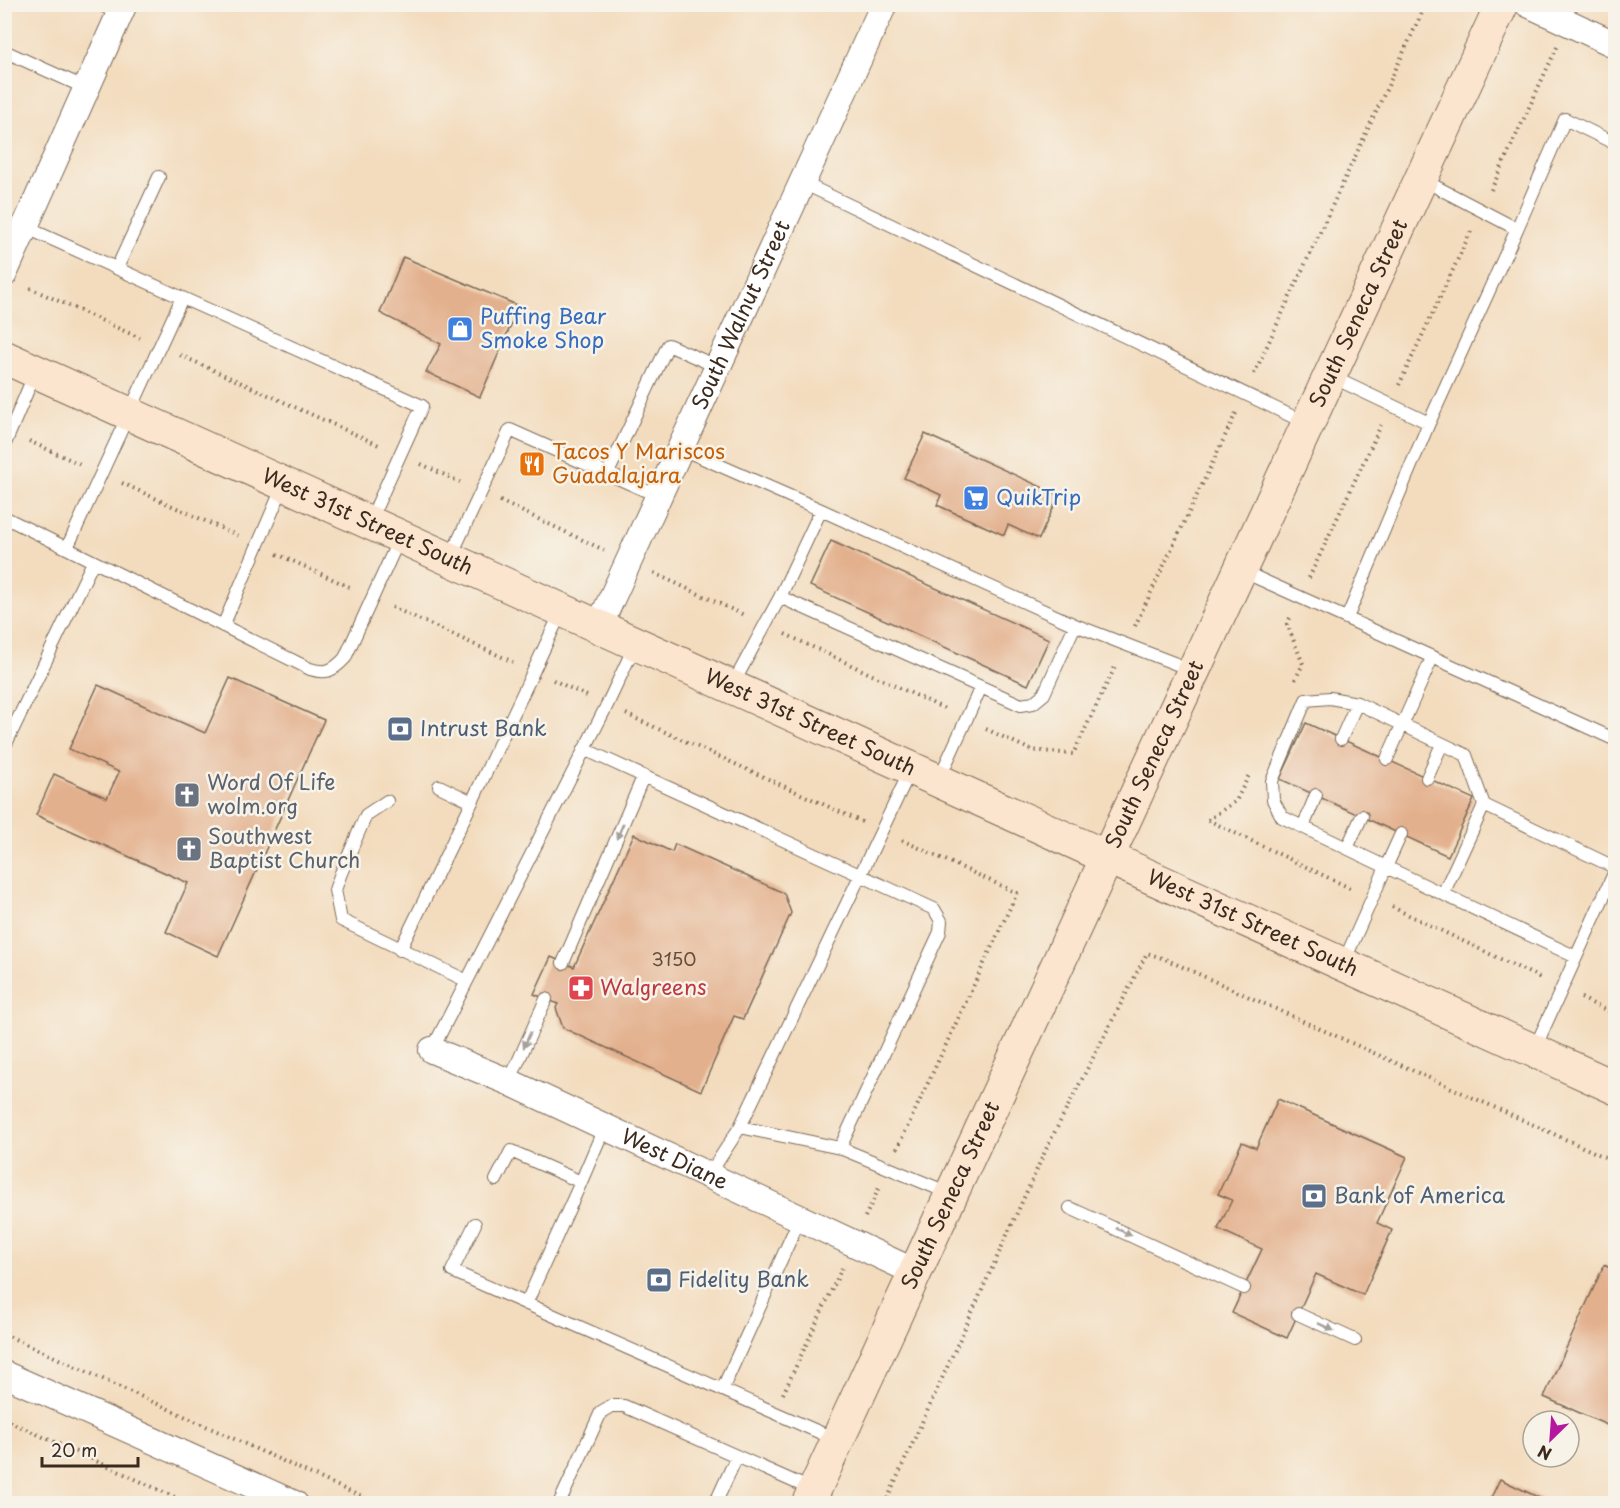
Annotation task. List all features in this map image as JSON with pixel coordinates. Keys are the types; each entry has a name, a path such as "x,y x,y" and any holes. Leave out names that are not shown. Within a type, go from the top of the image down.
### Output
{"street":[{"name":"South Walnut Street","path":"599,626 884,4"},
{"name":"South Seneca Street","path":"811,1497 1502,4"},
{"path":"1528,4 1616,45"},
{"path":"15,280 26,227 88,88 114,8"},
{"name":"West 31st Street South","path":"4,357 1616,1088"},
{"name":"West Diane","path":"432,1050 605,1126 915,1272"},
{"path":"4,1374 295,1503"}],"lane":[{"path":"4,51 88,88"},
{"path":"1347,618 1429,423 1565,119 1616,144"},
{"path":"117,268 159,177"},
{"path":"1420,179 1517,229"},
{"path":"802,183 1308,423"},
{"path":"26,227 422,406 369,522"},
{"path":"67,548 182,298"},
{"path":"608,473 668,345 718,366"},
{"path":"4,446 36,372"},
{"path":"1329,375 1429,423"},
{"path":"450,559 510,430 658,496"},
{"path":"680,448 1074,625 1193,671"},
{"path":"223,626 284,484"},
{"path":"732,686 780,597 821,510"},
{"path":"6,522 67,548 310,669 323,673 331,671 345,658 400,536"},
{"path":"4,748 93,562"},
{"path":"1240,570 1616,740"},
{"path":"780,597 1021,705 1034,703 1044,694 1074,625"},
{"path":"400,950 562,610"},
{"path":"432,1050 607,705 636,643"},
{"path":"1387,759 1432,658"},
{"path":"709,1175 740,1127 882,831 967,720 981,687"},
{"path":"1443,894 1484,805 1466,754 1357,703 1330,698 1306,700 1272,781 1273,800 1282,817 1386,867 1443,894 1576,957"},
{"path":"1341,739 1357,703"},
{"path":"1426,778 1442,744"},
{"path":"584,749 934,909 941,921 940,932 840,1148"},
{"path":"563,963 643,777"},
{"path":"439,786 472,802"},
{"path":"1303,827 1316,795"},
{"path":"387,801 366,815 335,890 341,920 466,981"},
{"path":"1484,805 1616,868 1612,888 1576,957 1534,1050"},
{"path":"1347,848 1362,816"},
{"path":"1343,964 1401,834"},
{"path":"509,1082 546,999"},
{"path":"526,1304 605,1126"},
{"path":"740,1127 840,1148 951,1194"},
{"path":"496,1180 511,1151 581,1182"},
{"path":"1070,1208 1244,1288"},
{"path":"722,1390 800,1218"},
{"path":"475,1224 452,1271 838,1441"},
{"path":"1298,1314 1355,1340"},
{"path":"559,1503 601,1412 610,1406 624,1406 737,1456 811,1497"},
{"path":"715,1503 737,1456"}],"path":[{"path":"15,280 400,454 1031,750 1073,754 1245,393 1426,4"},
{"path":"10,432 1017,893 774,1413"},
{"path":"1208,820 1616,1015"},
{"path":"885,1503 1047,1147 1147,953 1616,1162"},
{"path":"4,1334 377,1503"},
{"path":"4,1419 190,1503"}],"building":[{"name":"Puffing Bear Smoke Shop","path":"403,257 519,306 480,397 426,372 441,344 380,313"},
{"path":"925,434 1059,495 1039,539 1008,525 1004,535 937,505 941,495 904,478"},
{"path":"831,541 1049,639 1028,685 810,586"},
{"name":"Southwest Baptist Church","path":"230,678 324,720 218,956 166,932 188,883 36,815 54,774 107,798 119,772 69,749 98,685 205,733"},
{"path":"1306,723 1474,799 1448,856 1280,779"},
{"name":"Walgreens","path":"634,834 672,852 675,844 784,893 791,913 743,1019 734,1016 701,1091 563,1028 556,1008 558,1004 534,994 551,957 574,967"},
{"path":"1278,1099 1407,1157 1377,1223 1392,1230 1363,1295 1316,1274 1287,1338 1232,1313 1262,1249 1218,1229 1232,1200 1218,1194 1242,1142 1256,1148"},
{"path":"1604,1265 1616,1271 1616,1429 1581,1413 1581,1409 1571,1409 1544,1397"},
{"path":"1500,1479 1552,1504 1488,1504"}],"place":[{"name":"Puffing Bear Smoke Shop","path":"460,329"},
{"name":"Tacos Y Mariscos Guadalajara","path":"532,464"},
{"name":"QuikTrip","path":"976,498"},
{"name":"Intrust Bank","path":"400,729"},
{"name":"Word Of Life wolm.org","path":"187,795"},
{"name":"Southwest Baptist Church","path":"189,849"},
{"name":"Walgreens","path":"581,988"},
{"name":"Bank of America","path":"1314,1196"},
{"name":"Fidelity Bank","path":"659,1280"}]}
